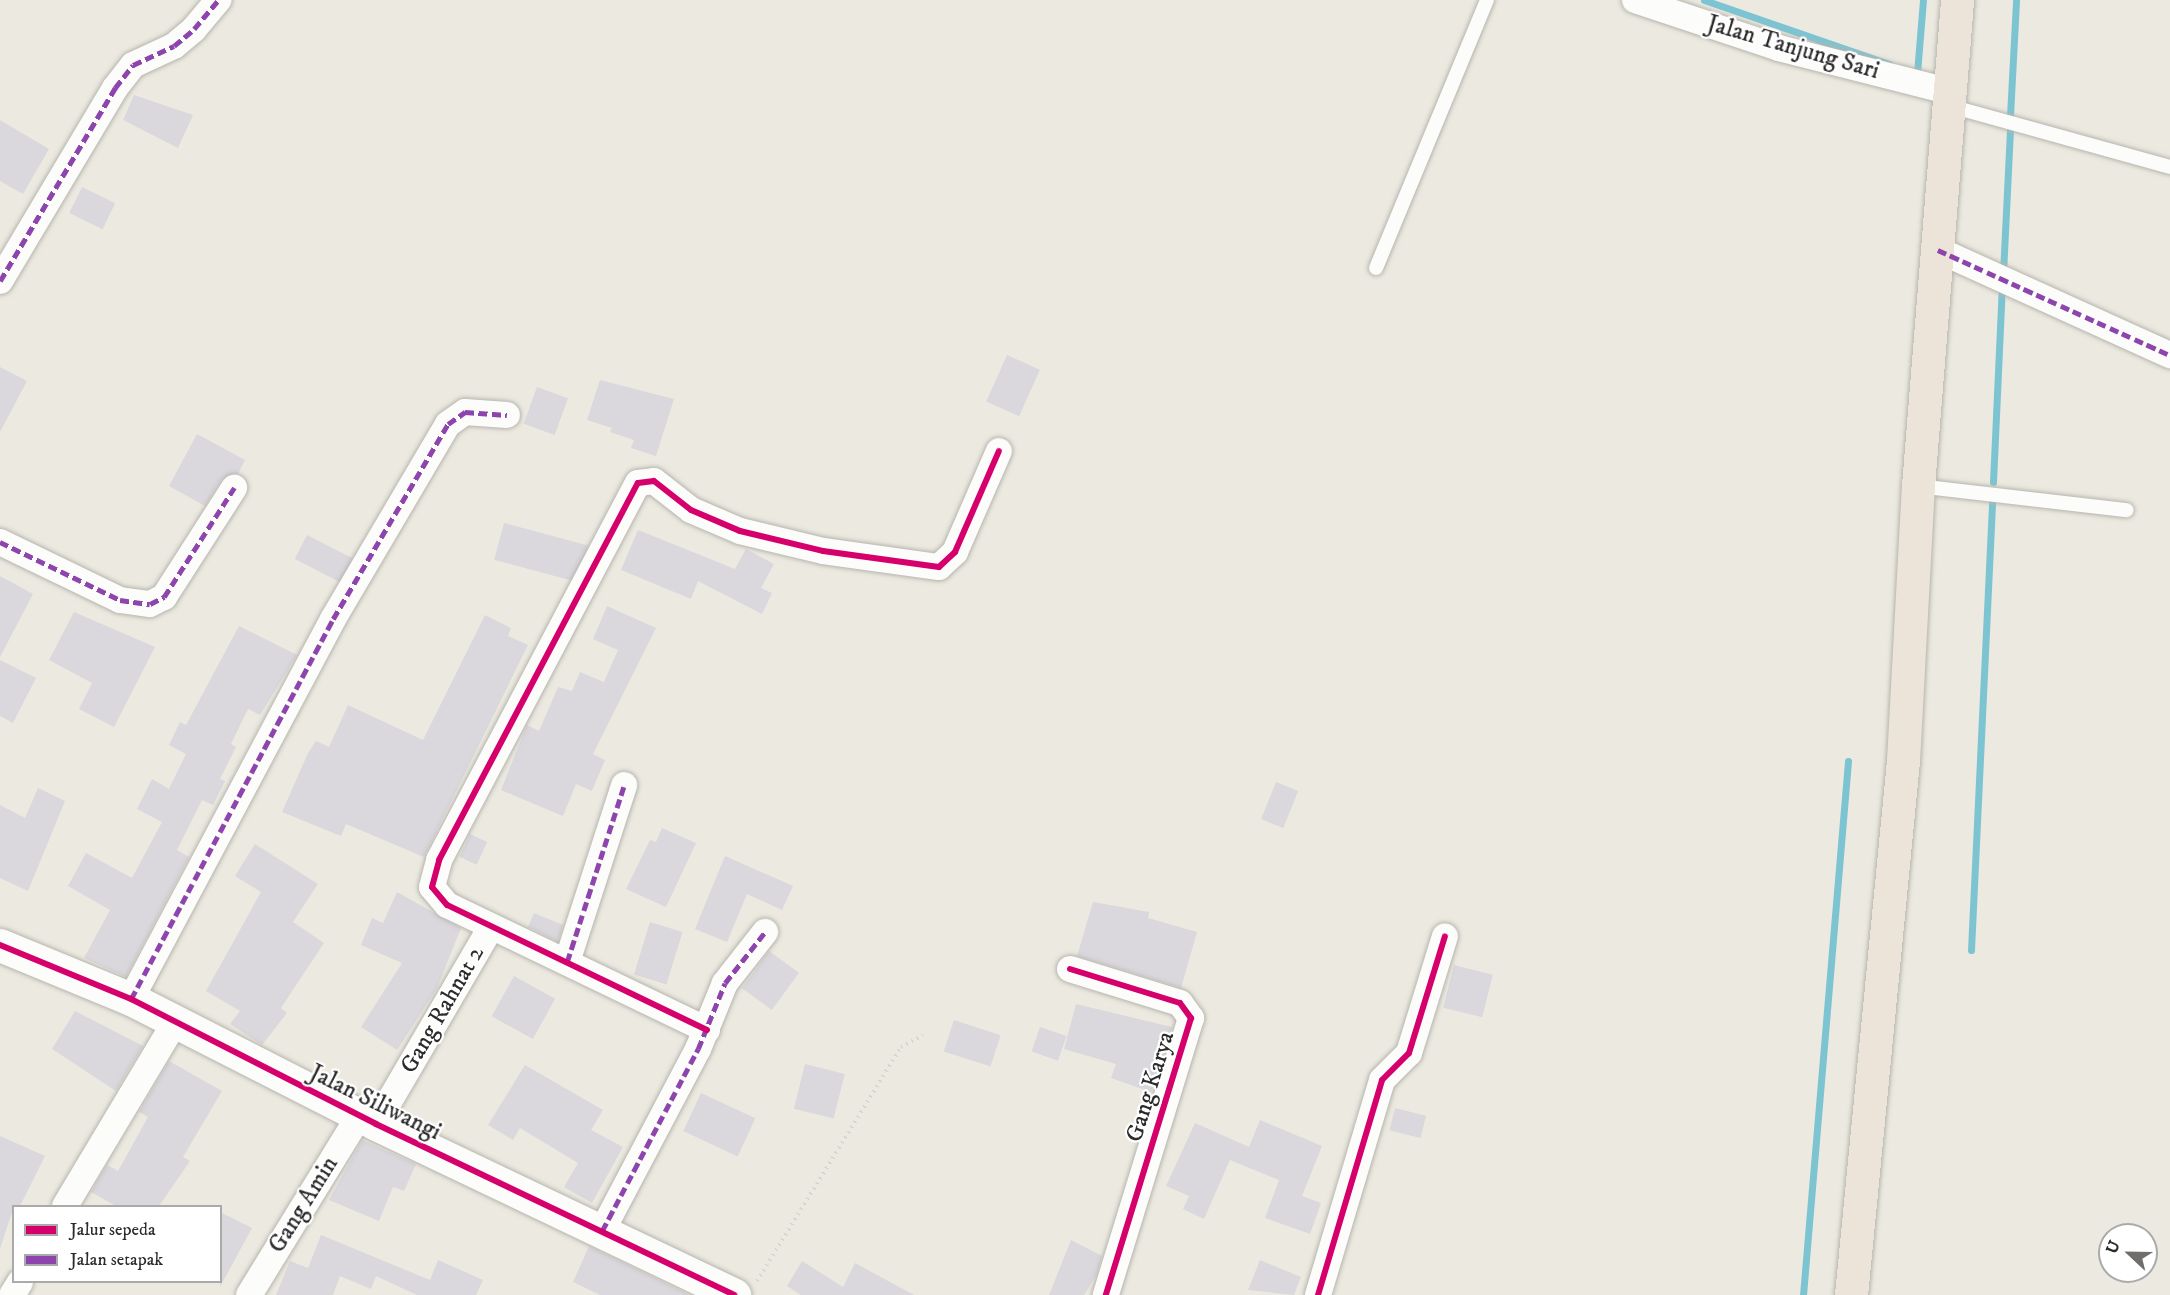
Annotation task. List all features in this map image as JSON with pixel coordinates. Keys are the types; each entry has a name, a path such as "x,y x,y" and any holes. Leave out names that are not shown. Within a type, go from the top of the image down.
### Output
{"main road":[{"path":"1851,1295 1903,761 1918,486 1951,99 1957,0"}],"street":[{"path":"0,280 121,80 133,65 174,46 218,0"},
{"name":"Jalan Tanjung Sari","path":"1635,0 1779,48 1951,99"},
{"path":"1938,250 2170,355"},
{"path":"131,999 333,619 448,424 465,412 507,415"},
{"path":"707,1030 491,927 436,898 433,877 638,483 654,481 708,520 740,531 932,568 947,563 955,552 999,451"},
{"path":"0,542 120,600 150,604 164,597 234,488"},
{"path":"567,962 624,785"},
{"name":"Gang Rahnat 2","path":"367,1120 491,927"},
{"path":"602,1230 707,1030 725,983 765,932"},
{"path":"1318,1295 1382,1080 1409,1053 1445,936"},
{"name":"Jalan Siliwangi","path":"0,945 131,999 174,1024 367,1120 602,1230 744,1290"},
{"name":"Gang Karya","path":"1070,969 1180,1003 1191,1018 1107,1295"},
{"path":"66,1205 174,1024"},
{"name":"Gang Amin","path":"249,1295 367,1120"}],"lane":[{"path":"1376,268 1487,0"},
{"path":"1951,99 2170,166"},
{"path":"1918,486 2127,510"}],"path":[{"path":"744,1290 901,1047 923,1035"}],"building":[{"path":"134,95 193,115 178,148 123,120"},
{"path":"0,120 49,149 23,194 0,181"},
{"path":"82,187 115,203 103,229 69,213"},
{"path":"1007,355 1040,370 1019,416 986,402"},
{"path":"0,367 27,381 0,432"},
{"path":"600,380 674,399 656,456 631,448 634,440 610,432 612,428 587,420"},
{"path":"537,387 568,398 555,435 524,424"},
{"path":"197,434 245,460 238,474 222,479 205,506 169,486"},
{"path":"504,523 588,546 578,582 494,560"},
{"path":"638,530 735,569 746,549 774,564 761,588 772,593 762,614 698,581 691,599 621,570"},
{"path":"307,535 352,558 340,582 295,559"},
{"path":"0,576 33,594 0,657"},
{"path":"607,606 656,628 593,754 605,760 592,791 576,784 563,816 501,790 527,725 539,731 558,687 572,691 580,672 604,682 618,650 593,639"},
{"path":"74,612 155,647 114,727 79,709 92,683 49,660"},
{"path":"485,615 511,628 508,636 528,645 424,857 346,824 341,836 282,812 308,753 316,741 329,747 348,705 423,740"},
{"path":"239,626 297,655 260,715 248,709 231,744 236,747 220,779 225,781 213,805 202,800 177,850 189,857 126,977 84,958 110,910 68,886 86,853 132,878 162,822 137,809 152,779 169,789 186,754 169,745 180,722 186,725"},
{"path":"0,660 36,678 13,723 0,716"},
{"path":"1276,782 1298,791 1283,828 1261,819"},
{"path":"38,788 65,801 28,891 0,878 0,805 25,818"},
{"path":"662,828 696,843 666,907 626,889 650,840 656,842"},
{"path":"470,834 487,842 477,865 459,857"},
{"path":"255,844 318,884 293,922 324,943 281,1008 287,1013 262,1045 230,1024 240,1011 206,991 261,892 235,876"},
{"path":"725,856 793,886 782,910 747,894 727,942 695,929"},
{"path":"397,892 461,928 437,988 397,1050 361,1027 402,963 361,945 372,918 383,923"},
{"path":"1093,902 1149,912 1148,918 1197,932 1181,988 1077,956"},
{"path":"534,913 563,925 558,942 528,927"},
{"path":"650,922 683,932 666,985 634,975"},
{"path":"769,951 799,973 772,1010 742,988"},
{"path":"1454,965 1493,975 1482,1017 1443,1008"},
{"path":"514,976 555,999 533,1039 492,1016"},
{"path":"1076,1004 1172,1027 1151,1092 1111,1078 1116,1064 1064,1049"},
{"path":"75,1011 143,1046 116,1091 52,1049"},
{"path":"954,1020 1001,1035 990,1067 944,1051"},
{"path":"1040,1027 1066,1036 1058,1061 1032,1052"},
{"path":"169,1061 222,1091 183,1157 190,1161 160,1205 114,1205 91,1192 107,1165 118,1171 148,1117 139,1112"},
{"path":"805,1064 845,1074 834,1119 794,1109"},
{"path":"525,1065 603,1110 591,1130 623,1147 592,1203 564,1187 578,1163 520,1128 513,1140 488,1125"},
{"path":"701,1093 755,1118 738,1156 683,1131"},
{"path":"1395,1108 1426,1116 1420,1138 1389,1130"},
{"path":"1260,1120 1322,1146 1302,1196 1321,1203 1310,1234 1265,1218 1279,1180 1230,1160 1204,1219 1183,1209 1189,1196 1166,1186 1195,1123 1249,1147"},
{"path":"0,1136 45,1156 20,1205 12,1205 12,1212 0,1249"},
{"path":"362,1140 416,1164 404,1191 393,1187 379,1221 329,1200"},
{"path":"222,1213 252,1228 220,1287 222,1283"},
{"path":"321,1235 430,1280 438,1260 483,1280 476,1295 417,1295 376,1276 371,1289 340,1276 333,1295 276,1295 290,1261 308,1268"},
{"path":"1071,1240 1102,1256 1097,1274 1084,1295 1049,1295"},
{"path":"589,1246 690,1295 600,1295 573,1282"},
{"path":"1260,1260 1301,1277 1294,1295 1248,1290"},
{"path":"802,1261 843,1287 855,1263 914,1295 801,1295 787,1286"}],"waterway":[{"path":"1704,0 1889,64"},
{"path":"1917,73 1923,0"},
{"path":"2010,116 2016,0"},
{"path":"2003,273 2010,128"},
{"path":"1993,482 2002,284"},
{"path":"1971,950 1992,502"},
{"path":"1803,1295 1848,761"}],"marked path":[{"path":"0,281 115,88 133,65 174,46 194,29 218,0"},
{"path":"1938,250 2170,355"},
{"path":"131,999 333,619 448,424 465,412 507,415"},
{"path":"0,542 120,600 150,604 164,597 234,488"},
{"path":"567,962 624,785"},
{"path":"602,1231 698,1049 725,983 765,932"}],"cycle path":[{"path":"707,1030 447,905 432,887 439,860 638,483 654,481 691,510 740,531 823,551 939,567 955,552 999,451"},
{"path":"1318,1295 1382,1080 1409,1053 1445,936"},
{"path":"0,945 131,999 376,1124 734,1295"},
{"path":"1070,969 1180,1003 1191,1018 1106,1295"}]}
